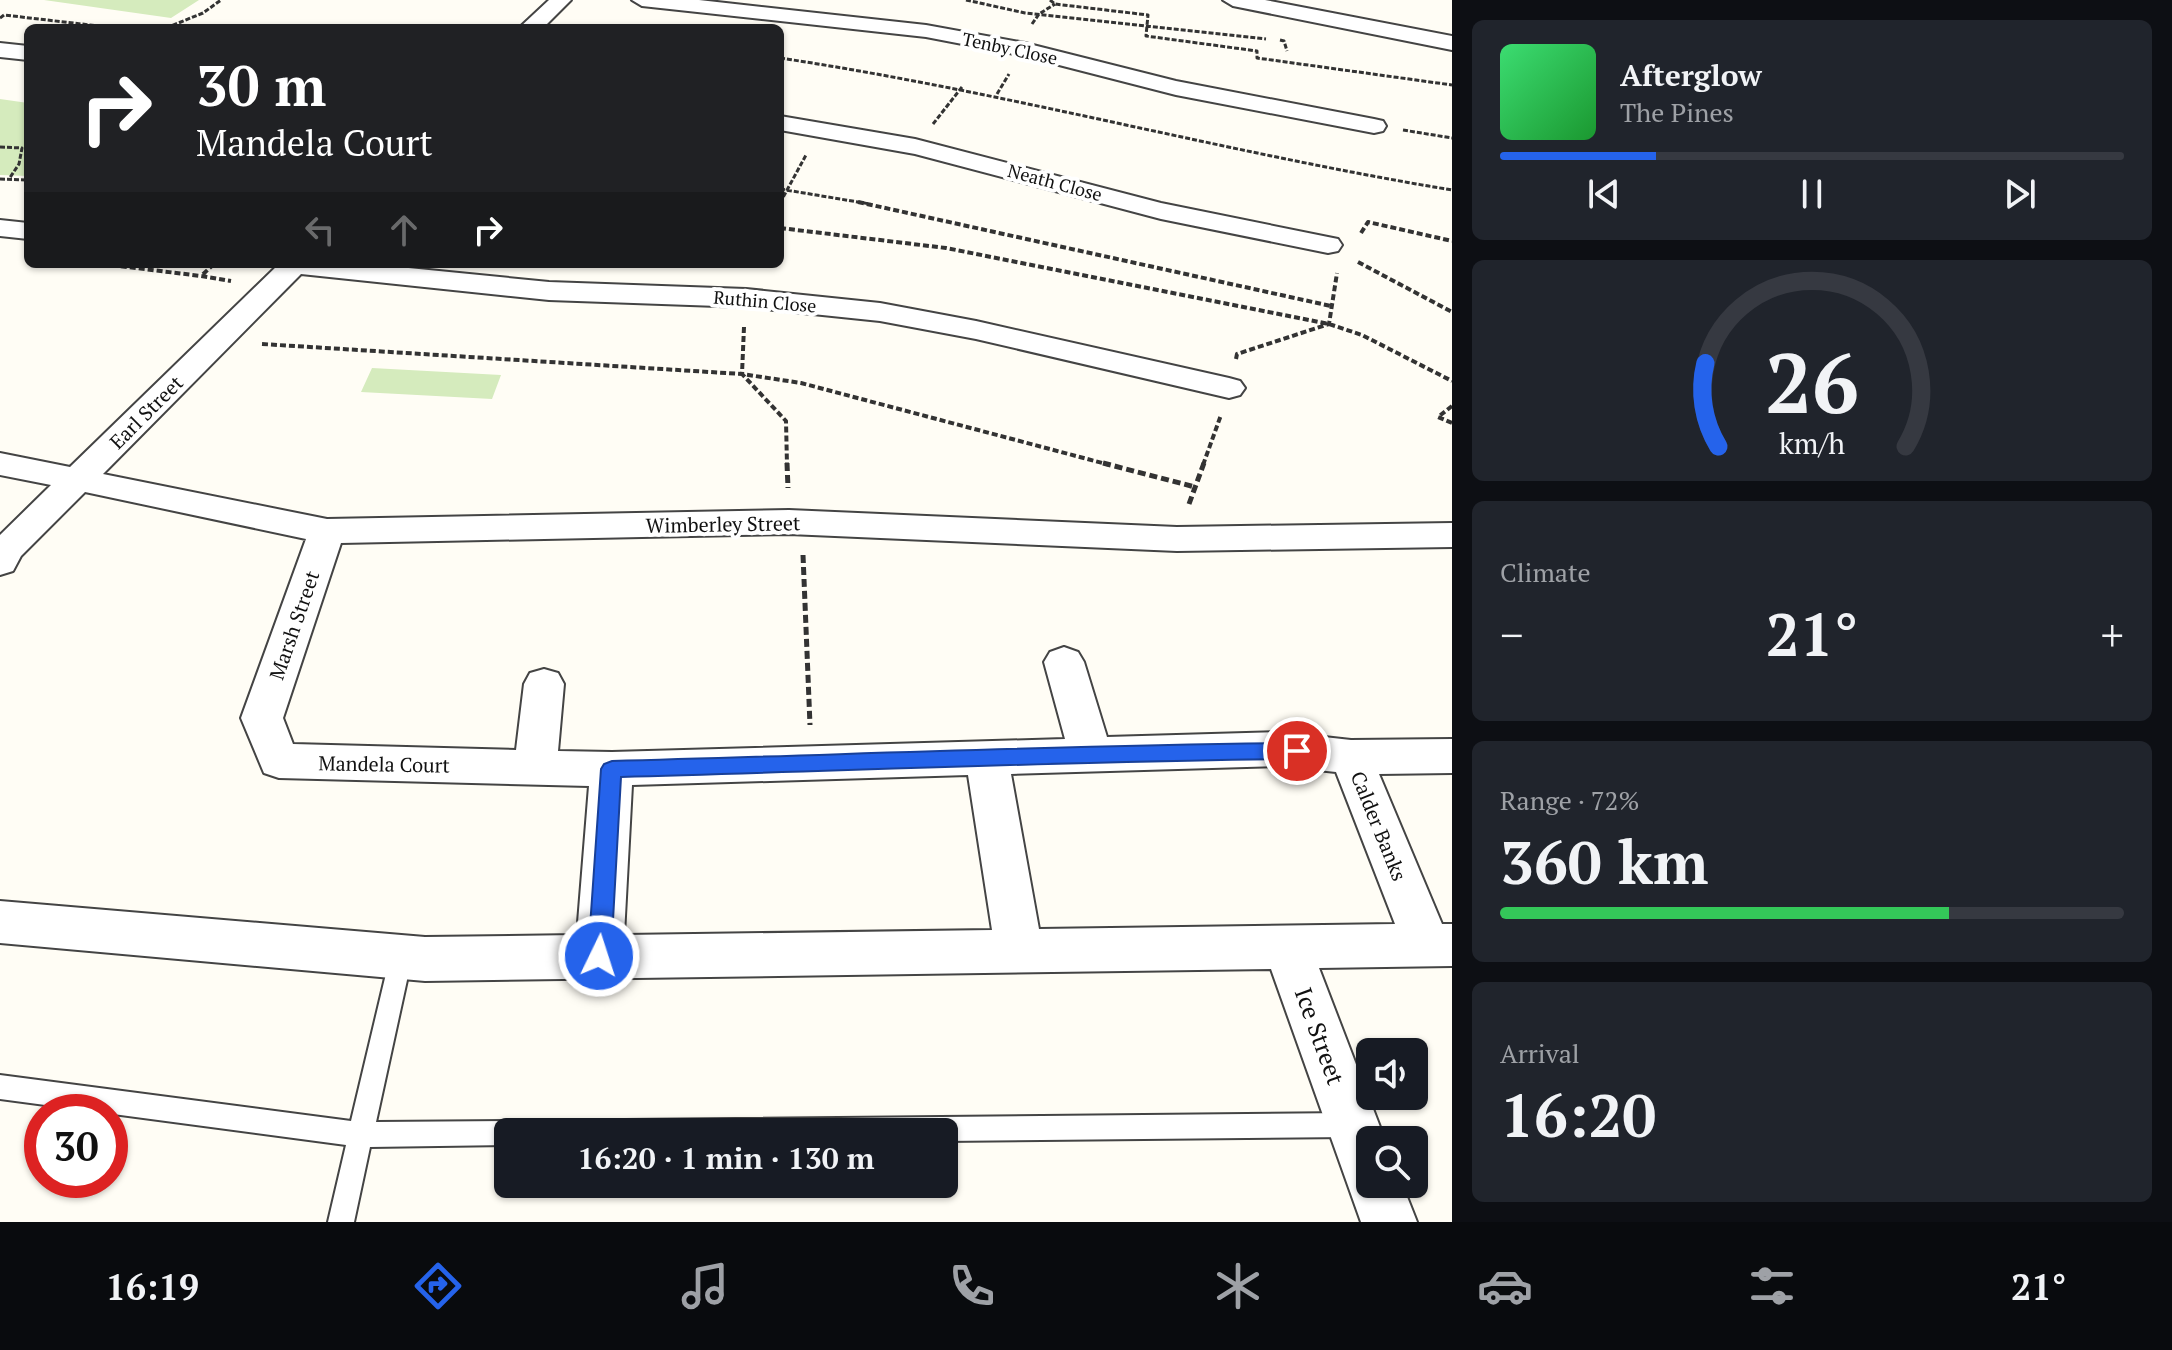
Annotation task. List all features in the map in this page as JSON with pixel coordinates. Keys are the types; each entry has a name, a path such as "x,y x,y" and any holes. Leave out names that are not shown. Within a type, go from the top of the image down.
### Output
{"street":[{"path":"534,24 561,0"},
{"name":"Tenby Close","path":"642,0 926,31 1036,53 1176,88 1374,126"},
{"path":"1233,0 1452,43"},
{"path":"0,50 24,53"},
{"name":"Neath Close","path":"784,124 993,165 1140,206 1288,224 1328,245"},
{"path":"0,228 24,231"},
{"name":"Earl Street","path":"0,562 7,549 291,268"},
{"name":"Ruthin Close","path":"333,268 549,291 746,298 880,312 976,330 1229,388"},
{"name":"Wimberley Street","path":"0,464 327,531 795,522 1177,539 1452,535"},
{"name":"Marsh Street","path":"262,718 327,531"},
{"path":"1064,662 1090,752"},
{"path":"535,768 544,684"},
{"name":"Mandela Court","path":"262,718 279,761 612,769 987,759 1090,752 1279,749 1351,757"},
{"name":"Calder Banks","path":"1439,945 1351,757 1452,756"},
{"path":"987,759 1019,949"},
{"path":"599,956 612,769"},
{"path":"0,922 425,959 1439,945"},
{"name":"Ice Street","path":"1287,946 1356,1133"},
{"path":"1380,1198 1389,1222"}],"lane":[{"path":"341,1222 401,957"},
{"path":"0,1087 361,1135 494,1133"},
{"path":"958,1129 1353,1125"}],"path":[{"path":"176,24 203,13 221,0"},
{"path":"966,0 1025,13 1284,41 1287,51"},
{"path":"1050,0 1055,4 1148,15 1146,36 1257,51 1257,58 1452,85"},
{"path":"0,18 4,15 82,24"},
{"path":"784,59 962,87 1212,143 1452,190"},
{"path":"914,148 962,87"},
{"path":"1374,126 1452,138"},
{"path":"784,188 820,129"},
{"path":"0,147 24,148"},
{"path":"9,179 24,151"},
{"path":"0,179 24,180"},
{"path":"784,190 902,210 1183,276 1331,306"},
{"path":"1328,245 1355,242 1368,222 1452,241"},
{"path":"784,228 946,248 1329,324 1362,335 1452,381"},
{"path":"1328,245 1339,256 1384,274 1452,312"},
{"path":"136,268 201,276"},
{"path":"746,298 742,374 786,421 812,764"},
{"path":"217,341 742,374 801,383 1195,487"},
{"path":"1452,406 1438,417 1452,423"}],"green space":[{"path":"44,0 199,0 171,18"},
{"path":"0,99 24,102 24,176 0,175"},
{"path":"372,368 501,375 492,399 361,392"}],"route":[{"path":"599,956 612,769 987,759 1090,752 1297,751"}]}
